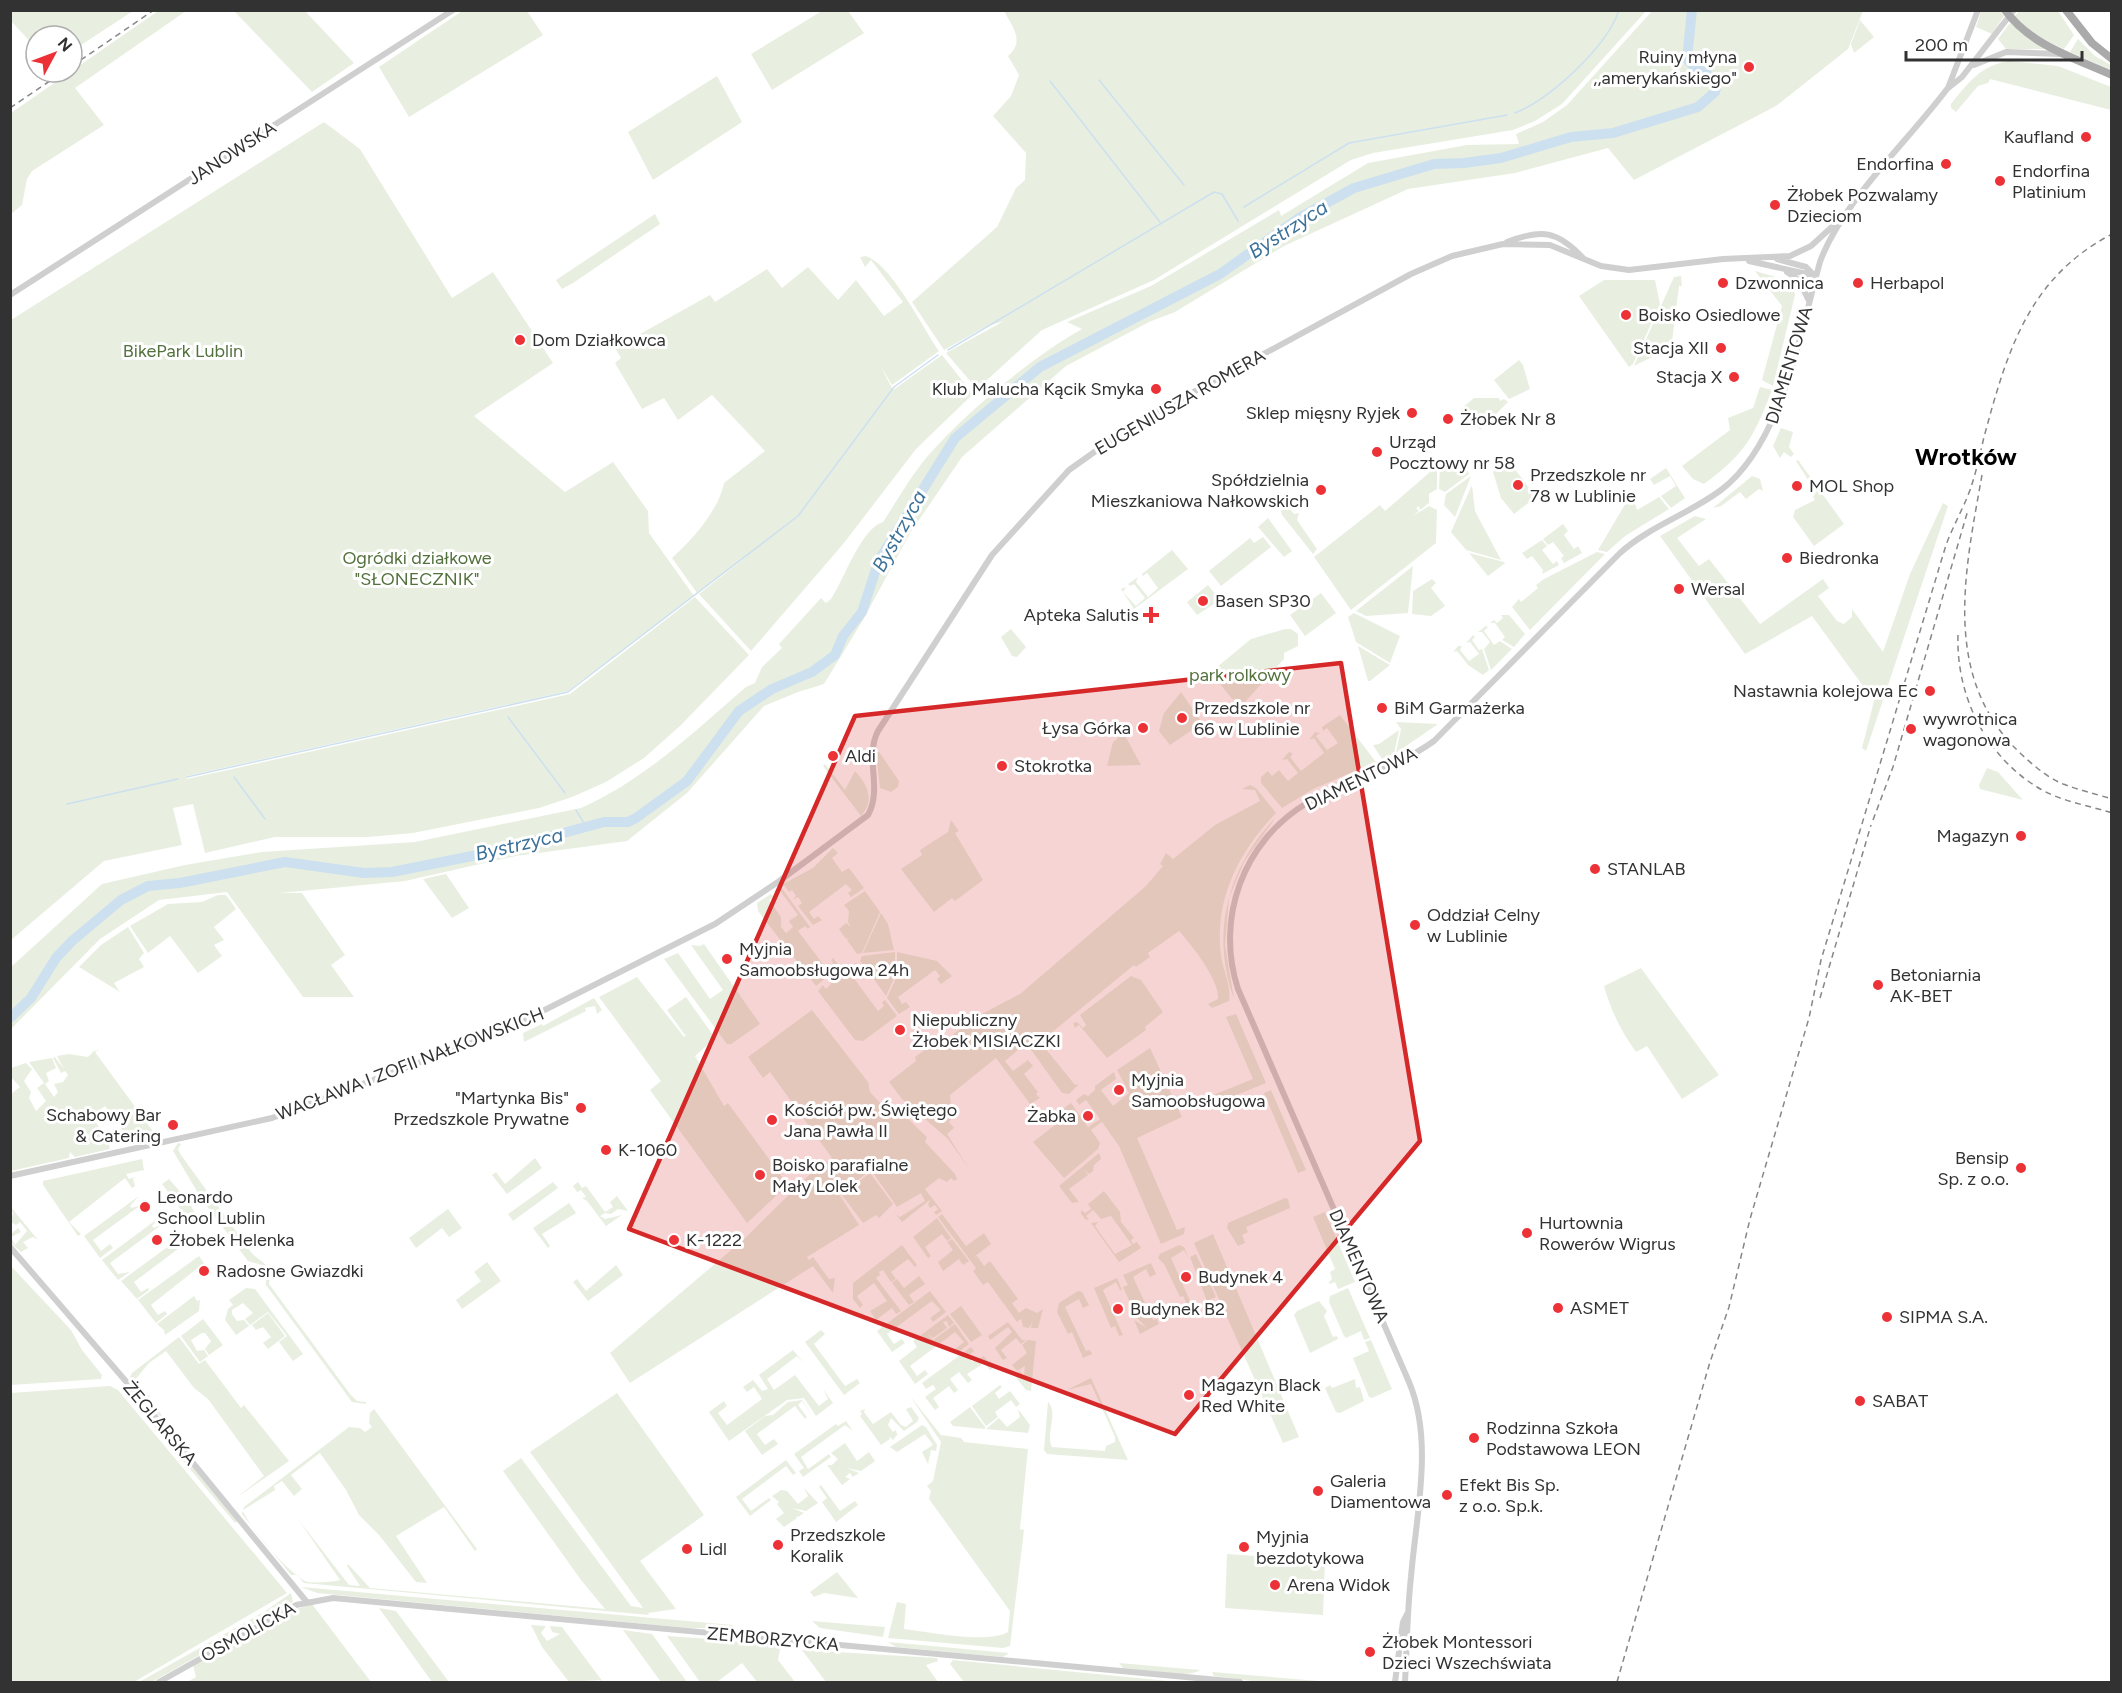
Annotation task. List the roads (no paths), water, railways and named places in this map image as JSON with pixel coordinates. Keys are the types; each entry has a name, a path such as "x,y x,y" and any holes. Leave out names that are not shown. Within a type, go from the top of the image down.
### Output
{"main road":[{"path":"2066,10 2092,43 2112,59"},
{"path":"2009,13 2032,36 2064,54 2112,75"}],"street":[{"name":"JANOWSKA","path":"10,296 453,10"},
{"name":"DIAMENTOWA","path":"1947,89 1977,10"},
{"name":"DIAMENTOWA","path":"1405,1683 1408,1613 1422,1446 1419,1409 1238,989 1230,941 1236,893 1258,849 1290,815 1317,798 1404,759 1434,741 1620,552 1643,535 1717,493 1731,482 1759,448 1774,420 1824,249 1845,215 1947,89 1971,66 2009,13"},
{"path":"1971,66 2006,52 2064,54"},
{"name":"EUGENIUSZA ROMERA","path":"1503,244 1550,245 1606,268 1629,270 1740,258 1790,256 1805,250 1845,215"},
{"name":"EUGENIUSZA ROMERA","path":"868,814 875,795 871,752 878,731 992,555 1069,470 1131,426 1411,274 1460,253 1503,244 1534,233 1551,234 1565,242 1583,258"},
{"name":"EUGENIUSZA ROMERA","path":"1740,258 1816,276"},
{"name":"EUGENIUSZA ROMERA","path":"1770,258 1806,267 1816,276"},
{"name":"EUGENIUSZA ROMERA","path":"1781,269 1799,280 1809,301"},
{"name":"WACŁAWA I ZOFII NAŁKOWSKICH","path":"10,1176 273,1118 514,1026 715,924 778,882 868,814"},
{"name":"ŻEGLARSKA","path":"10,1247 130,1386 306,1601"},
{"name":"ZEMBORZYCKA","path":"306,1601 339,1598 1240,1683"},
{"name":"OSMOLICKA","path":"159,1683 306,1601"},
{"name":"DIAMENTOWA","path":"1395,1683 1403,1622 1408,1613"},
{"path":"1406,1670 1411,1683"}],"waterway":[{"path":"1515,113 1544,96 1576,70 1603,40 1619,10"},
{"name":"Bystrzyca","path":"10,1018 31,998 56,958 72,941 121,900 148,886 180,883 285,862 364,873 392,872 497,851 604,822 628,822 636,818 687,781 739,711 772,689 812,672 835,655 843,636 862,612 879,560 955,438 1040,367 1220,274 1299,218 1354,188 1434,164 1501,158 1571,137 1613,133 1698,107 1715,92 1717,84 1687,59 1692,10"},
{"path":"1099,80 1184,185"},
{"path":"1050,81 1160,222"},
{"path":"1244,207 1349,143 1507,115"},
{"path":"948,350 1214,192 1222,194 1238,221"},
{"path":"187,777 568,692 798,516 894,387 938,355"},
{"path":"508,717 565,793"},
{"path":"234,777 265,819"},
{"path":"67,804 178,779"},
{"path":"576,810 587,828"}],"railway":[{"path":"84,58 154,10"},
{"path":"10,108 45,84"},
{"path":"1617,1682 1710,1362 1729,1307 1750,1219 1809,1018 1821,960 1946,545 1972,484 2002,376 2012,347 2041,295 2060,272 2083,252 2112,234"},
{"path":"1982,475 1966,580 1965,616 1968,650 1976,684 1990,715 2012,745 2030,762 2049,777 2063,784 2112,799"},
{"path":"1873,820 1893,767 1968,510"},
{"path":"1958,635 1962,680 1968,701 1977,721 2002,758 2019,774 2046,792 2112,813"},
{"path":"1820,998 1871,825"}],"place":[{"name":"Ruiny młyna ,,amerykańskiego\"","path":"1749,67"},
{"name":"Kaufland","path":"2086,137"},
{"name":"Endorfina","path":"1946,164"},
{"name":"Endorfina Platinium","path":"2000,181"},
{"name":"Żłobek Pozwalamy Dzieciom","path":"1775,205"},
{"name":"Dzwonnica","path":"1723,283"},
{"name":"Herbapol","path":"1858,283"},
{"name":"Boisko Osiedlowe","path":"1626,315"},
{"name":"Dom Działkowca","path":"520,340"},
{"name":"Stacja XII","path":"1721,348"},
{"name":"Stacja X","path":"1734,377"},
{"name":"Klub Malucha Kącik Smyka","path":"1156,389"},
{"name":"Sklep mięsny Ryjek","path":"1412,413"},
{"name":"Żłobek Nr 8","path":"1448,419"},
{"name":"Urząd Pocztowy nr 58","path":"1377,452"},
{"name":"Przedszkole nr 78 w Lublinie","path":"1518,485"},
{"name":"MOL Shop","path":"1797,486"},
{"name":"Spółdzielnia Mieszkaniowa Nałkowskich","path":"1321,490"},
{"name":"Biedronka","path":"1787,558"},
{"name":"Wersal","path":"1679,589"},
{"name":"Basen SP30","path":"1203,601"},
{"name":"Apteka Salutis","path":"1151,615"},
{"name":"Nastawnia kolejowa Ec","path":"1930,691"},
{"name":"BiM Garmażerka","path":"1382,708"},
{"name":"Przedszkole nr 66 w Lublinie","path":"1182,718"},
{"name":"Łysa Górka","path":"1143,728"},
{"name":"wywrotnica wagonowa","path":"1911,729"},
{"name":"Aldi","path":"833,756"},
{"name":"Stokrotka","path":"1002,766"},
{"name":"Magazyn","path":"2021,836"},
{"name":"STANLAB","path":"1595,869"},
{"name":"Oddział Celny w Lublinie","path":"1415,925"},
{"name":"Myjnia Samoobsługowa 24h","path":"727,959"},
{"name":"Betoniarnia AK-BET","path":"1878,985"},
{"name":"Niepubliczny Żłobek MISIACZKI","path":"900,1030"},
{"name":"Myjnia Samoobsługowa","path":"1119,1090"},
{"name":"\"Martynka Bis\" Przedszkole Prywatne","path":"581,1108"},
{"name":"Żabka","path":"1088,1116"},
{"name":"Kościół pw. Świętego Jana Pawła II","path":"772,1120"},
{"name":"Schabowy Bar & Catering","path":"173,1125"},
{"name":"K-1060","path":"606,1150"},
{"name":"Bensip Sp. z o.o.","path":"2021,1168"},
{"name":"Boisko parafialne Mały Lolek","path":"760,1175"},
{"name":"Leonardo School Lublin","path":"145,1207"},
{"name":"Hurtownia Rowerów Wigrus","path":"1527,1233"},
{"name":"Żłobek Helenka","path":"157,1240"},
{"name":"K-1222","path":"674,1240"},
{"name":"Radosne Gwiazdki","path":"204,1271"},
{"name":"Budynek 4","path":"1186,1277"},
{"name":"ASMET","path":"1558,1308"},
{"name":"Budynek B2","path":"1118,1309"},
{"name":"SIPMA S.A.","path":"1887,1317"},
{"name":"Magazyn Black Red White","path":"1189,1395"},
{"name":"SABAT","path":"1860,1401"},
{"name":"Rodzinna Szkoła Podstawowa LEON","path":"1474,1438"},
{"name":"Galeria Diamentowa","path":"1318,1491"},
{"name":"Efekt Bis Sp. z o.o. Sp.k.","path":"1447,1495"},
{"name":"Przedszkole Koralik","path":"778,1545"},
{"name":"Myjnia bezdotykowa","path":"1244,1547"},
{"name":"Lidl","path":"687,1549"},
{"name":"Arena Widok","path":"1275,1585"},
{"name":"Żłobek Montessori Dzieci Wszechświata","path":"1370,1652"}],"district":[{"name":"Wrotków","path":"1966,456"}],"park label":[{"name":"BikePark Lublin","path":"183,351"},
{"name":"Ogródki działkowe \"SŁONECZNIK\"","path":"417,568"},
{"name":"park rolkowy","path":"1240,675"}]}
